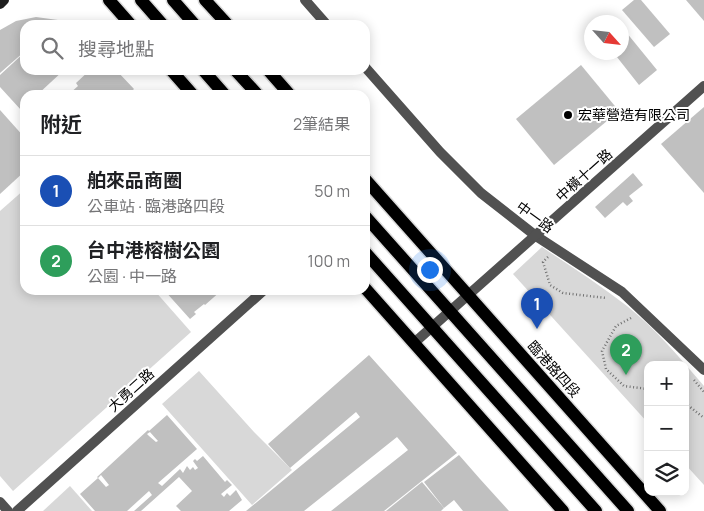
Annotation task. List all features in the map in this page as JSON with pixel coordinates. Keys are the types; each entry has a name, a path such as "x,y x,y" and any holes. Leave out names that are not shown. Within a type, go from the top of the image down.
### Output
{"main road":[{"path":"109,0 127,20"},
{"path":"141,0 159,20"},
{"path":"173,0 191,20"},
{"path":"205,0 223,20"},
{"path":"175,75 189,90"},
{"path":"207,75 221,90"},
{"path":"240,75 253,90"},
{"path":"272,75 286,90"},
{"name":"臨港路四段","path":"370,185 660,511"},
{"path":"370,222 628,511"},
{"path":"370,258 596,511"},
{"path":"370,294 563,511"}],"street":[{"path":"0,4 4,0"},
{"path":"305,0 323,20"},
{"name":"中一路","path":"370,73 440,152 481,194 536,236 622,292 704,370"},
{"name":"中橫十一路","path":"414,343 704,86"},
{"name":"大勇二路","path":"17,511 258,295"},
{"path":"0,502 8,511"}],"path":[{"path":"550,255 543,262 550,285 563,293 608,298"},
{"path":"606,294 614,300"},
{"path":"627,311 633,317 616,326 602,351 606,369 624,386 644,388"},
{"path":"689,406 704,418"}],"shaded area":[{"path":"20,193 20,295 158,295 191,332 13,491 0,476 0,211"},
{"path":"542,247 627,306 667,344 682,361 644,361 644,419 513,274"},
{"path":"689,369 704,386 704,485 689,468"},
{"path":"199,371 254,432 292,470 252,505 162,404"},
{"path":"70,486 92,511 43,511"}],"building":[{"path":"634,0 641,0 670,34 654,47 629,18 629,15 626,15 622,10"},
{"path":"686,0 704,0 704,21"},
{"path":"36,17 58,20 21,20"},
{"path":"20,20 20,55 0,73 0,30"},
{"path":"629,36 657,70 639,85 619,60 629,60"},
{"path":"20,57 20,75 59,75 42,90 20,90 20,109 0,87 0,75"},
{"name":"宏華營造有限公司","path":"581,65 619,111 554,165 516,119"},
{"path":"85,75 121,75 134,89 74,90 78,86 76,83"},
{"path":"704,107 704,193 661,144"},
{"path":"0,110 20,132 20,176 0,194"},
{"path":"633,173 643,185 629,196 633,201 627,206 623,202 605,218 595,207"},
{"path":"168,295 216,295 194,312 196,314 190,319"},
{"path":"369,355 457,453 384,511 331,511 408,450 397,437 304,511 246,511 360,417 356,412 290,468 268,444"},
{"path":"167,415 197,449 158,483 162,486 180,469 183,473 187,466 190,470 193,467 195,470 198,468 193,461 195,459 197,461 203,456 225,482 227,480 232,485 221,494 224,497 227,493 230,496 236,490 242,500 229,511 181,511 176,506 192,491 179,477 141,511 134,511 152,495 149,491 127,511 95,511 80,494 97,477 148,430","holes":["150,432 158,441 156,442 147,434","101,475 109,485 106,487 98,478"]},
{"path":"459,455 509,511 463,511 454,500 444,508 424,482"},
{"path":"422,482 444,508 441,511 386,511"}],"place":[{"name":"宏華營造有限公司","path":"568,115"},
{"name":"舶來品商圈","path":"537,329"},
{"name":"台中港榕樹公園","path":"626,375"}]}
